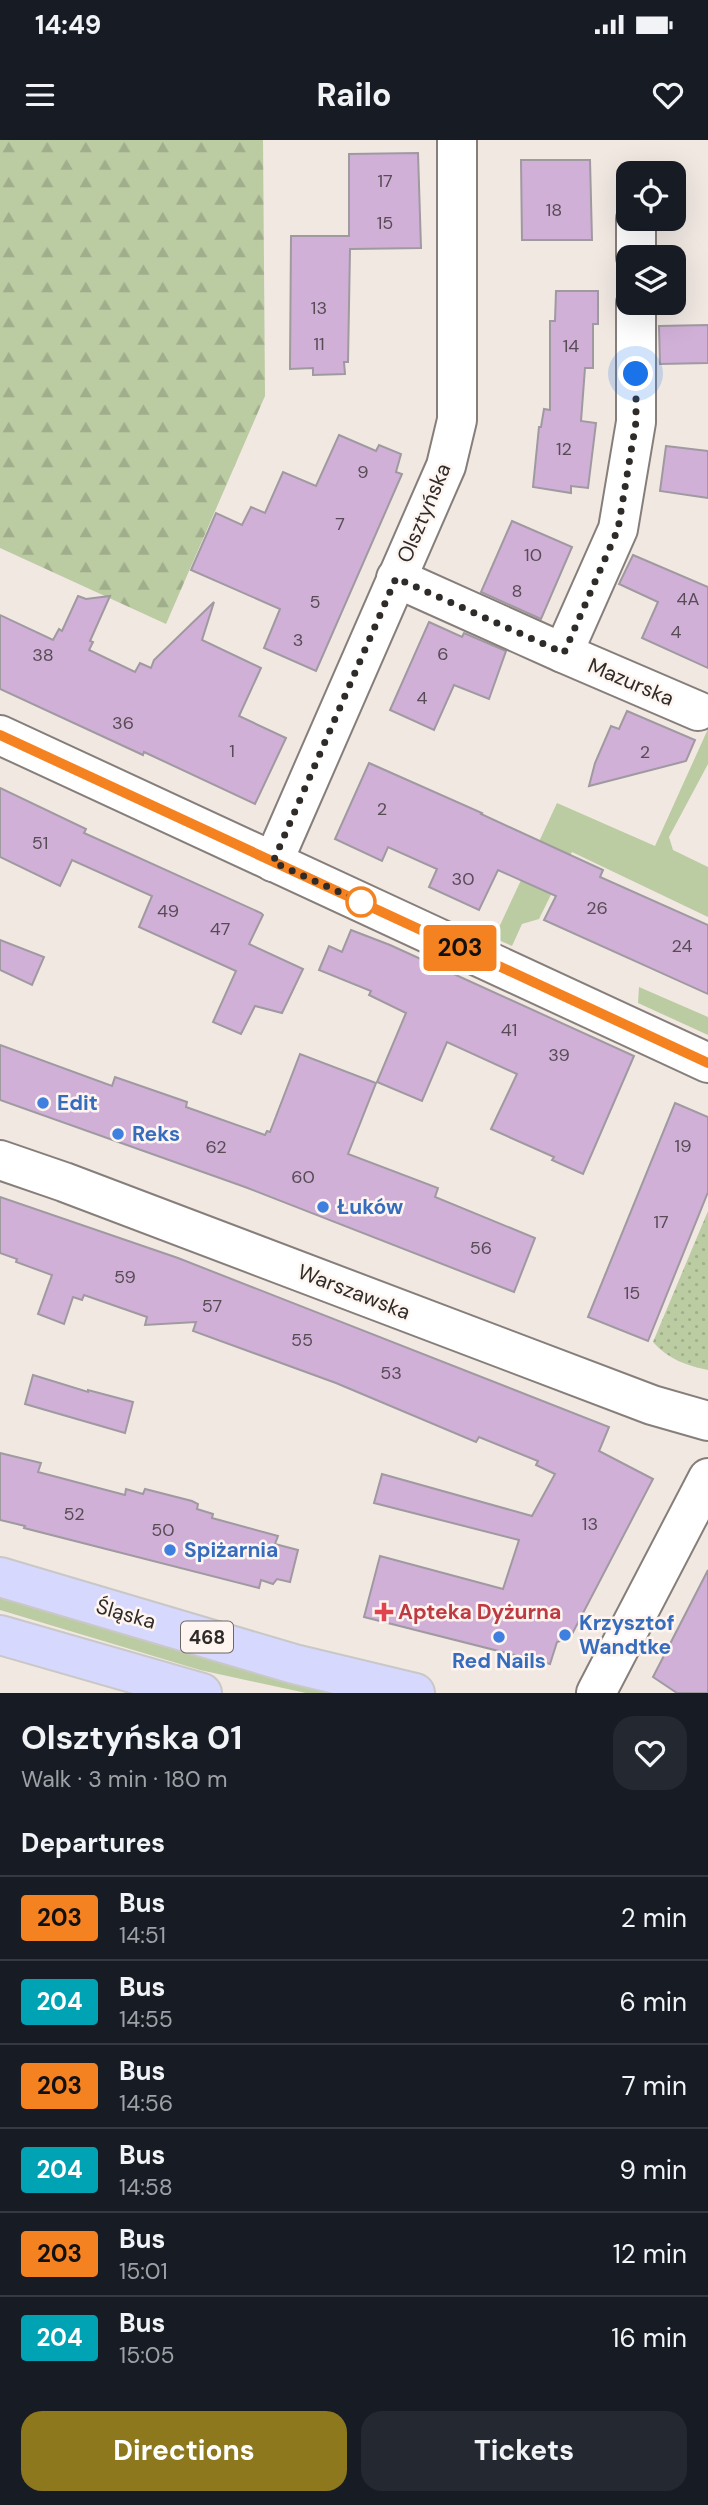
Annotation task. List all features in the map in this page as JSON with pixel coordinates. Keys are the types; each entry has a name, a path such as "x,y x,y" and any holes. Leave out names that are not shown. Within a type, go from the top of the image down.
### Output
{"main road":[{"name":"Śląska","path":"0,1577 294,1664 415,1693"},
{"path":"0,1635 202,1693"}],"street":[{"name":"Olsztyńska","path":"273,862 446,466 457,420 457,140"},
{"name":"Mazurska","path":"564,653 618,529 636,422 636,315"},
{"name":"Mazurska","path":"396,578 698,711"},
{"path":"0,735 708,1063"},
{"name":"Warszawska","path":"0,1160 643,1401 708,1421"},
{"path":"596,1693 708,1478"}],"green space":[{"path":"0,140 263,140 265,396 166,624 0,548"},
{"path":"708,729 708,764 669,837 673,850 708,867 708,917 572,852 539,919 522,924 512,946 494,938 557,803 655,846"},
{"path":"639,987 708,1017 708,1035 638,1003"},
{"path":"708,1211 708,1370 678,1361 653,1342"},
{"path":"0,1597 234,1667 340,1693 306,1693 200,1670 0,1610"}],"building":[{"path":"418,153 421,248 350,249 348,362 344,362 345,374 313,375 313,368 290,369 291,236 349,236 349,154"},
{"path":"521,160 590,160 592,240 522,240"},
{"path":"556,291 598,291 598,324 593,324 593,368 585,368 581,421 596,423 588,488 571,486 571,493 533,487 539,427 544,409 550,410 550,321 555,321"},
{"path":"708,325 708,363 660,364 659,326"},
{"path":"339,435 376,451 379,445 401,454 396,472 402,474 316,671 264,648 280,609 191,570 216,513 242,525 251,507 265,513 283,472 316,486"},
{"path":"666,446 708,451 708,498 660,491"},
{"path":"512,521 572,547 541,619 481,592"},
{"path":"633,555 708,587 708,668 642,638 658,602 619,584"},
{"path":"78,596 86,599 110,596 90,641 93,642 89,650 135,672 140,663 151,668 154,660 214,602 202,640 261,668 239,716 286,738 255,804 0,689 0,615 53,640 59,629 62,631"},
{"path":"429,622 462,637 464,633 506,651 489,699 454,685 434,730 390,710"},
{"path":"627,711 695,740 686,761 589,786 595,763 611,726 619,729"},
{"path":"369,763 603,870 600,877 708,925 708,994 544,920 556,896 498,870 479,910 429,887 437,869 388,847 382,861 335,839"},
{"path":"0,788 86,829 84,833 261,913 263,915 249,944 303,969 282,1013 255,1006 241,1034 213,1022 236,971 139,927 152,896 72,860 60,886 0,857"},
{"path":"351,930 390,945 634,1056 583,1174 552,1160 554,1157 491,1129 517,1074 447,1042 422,1101 377,1082 406,1013 369,995 371,991 319,970 329,946 342,952"},
{"path":"0,940 44,957 32,985 0,970"},
{"path":"0,1045 112,1086 115,1077 187,1102 186,1107 265,1135 267,1131 270,1132 300,1054 376,1083 348,1154 438,1188 435,1197 535,1238 514,1292 245,1187 0,1100"},
{"path":"675,1103 708,1117 708,1192 648,1341 588,1317"},
{"path":"0,1197 178,1258 609,1427 599,1451 653,1479 570,1638 557,1642 550,1664 364,1617 380,1556 503,1589 519,1540 374,1503 382,1474 532,1516 555,1474 536,1465 538,1461 479,1437 476,1442 336,1383 193,1331 196,1322 145,1325 147,1317 84,1295 82,1300 73,1297 64,1324 38,1314 52,1275 0,1253"},
{"path":"33,1375 133,1402 125,1433 25,1404"},
{"path":"0,1453 41,1463 38,1472 125,1495 126,1489 143,1494 145,1489 192,1501 198,1504 197,1509 213,1514 212,1518 278,1536 275,1544 298,1550 290,1582 277,1579 273,1584 261,1580 259,1588 0,1520"},
{"path":"708,1570 708,1693 677,1693 653,1677"}],"bus line":[{"name":"203","path":"0,735 230,844 708,1063"}],"place":[{"name":"Edit","path":"43,1103"},
{"name":"Reks","path":"118,1134"},
{"name":"Łuków","path":"323,1207"},
{"name":"Spiżarnia","path":"170,1550"},
{"name":"Apteka Dyżurna","path":"384,1612"},
{"name":"Krzysztof Wandtke","path":"565,1635"},
{"name":"Red Nails","path":"499,1637"}],"route":[{"path":"361,902 273,862 396,578 564,653 618,529 636,422 636,374"}]}
